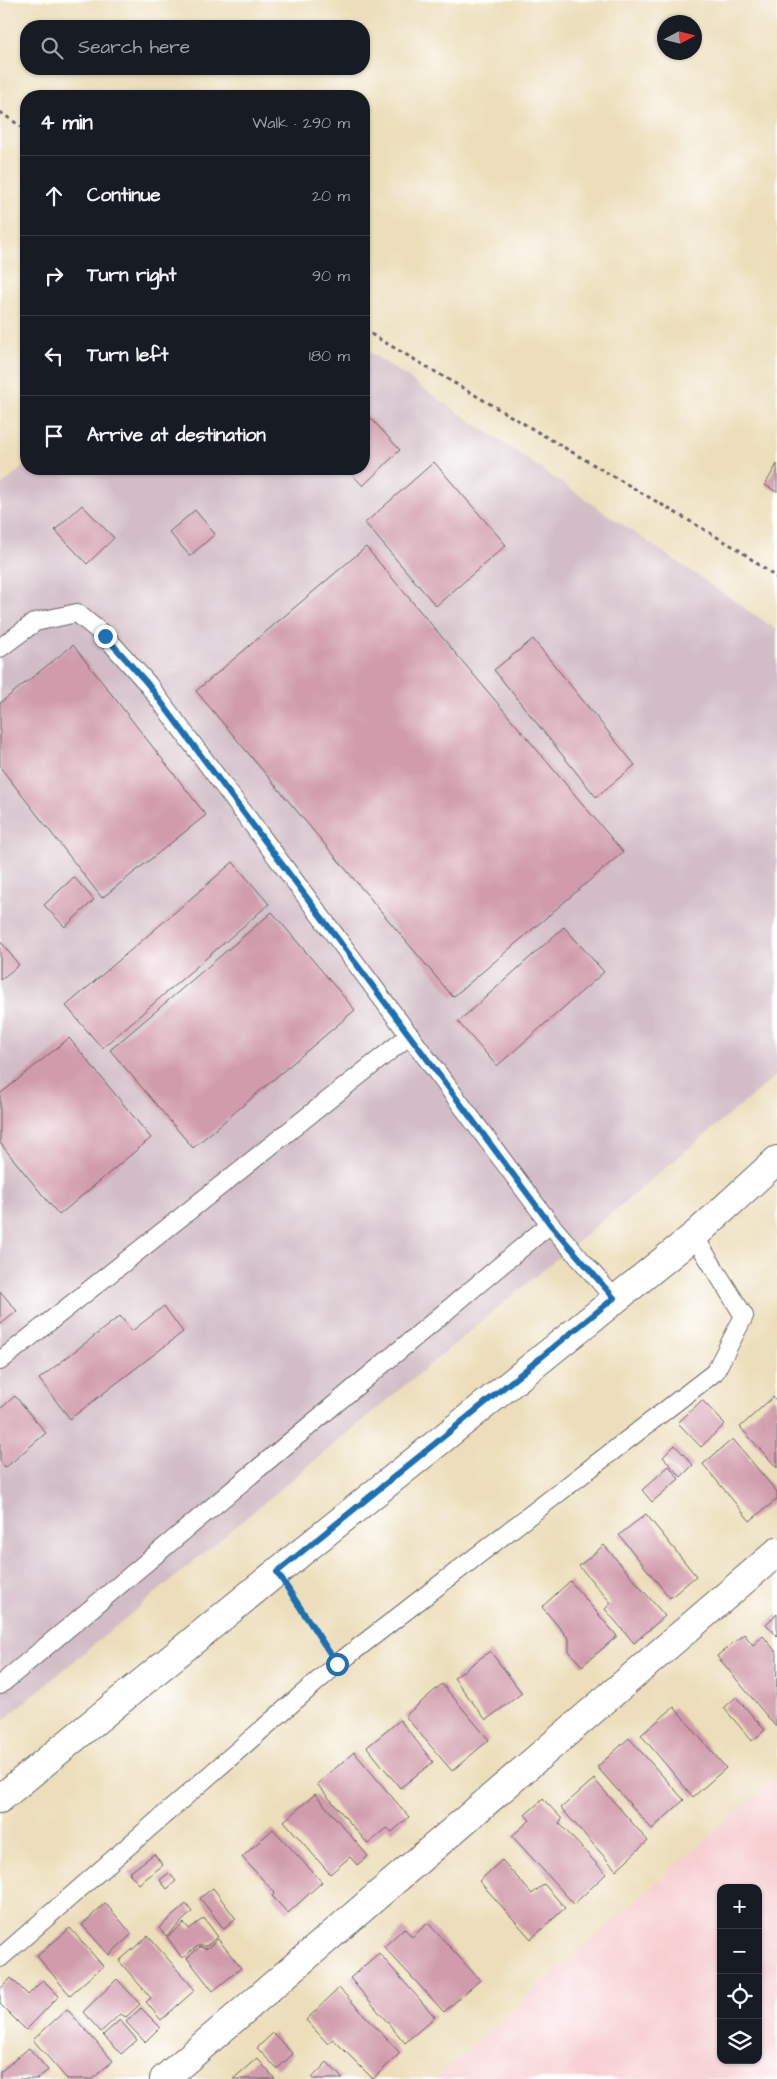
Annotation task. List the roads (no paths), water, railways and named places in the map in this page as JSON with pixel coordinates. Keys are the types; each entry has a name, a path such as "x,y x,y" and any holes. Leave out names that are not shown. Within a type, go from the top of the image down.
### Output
{"main road":[{"path":"0,1799 614,1298 694,1236 777,1160"},
{"path":"164,2079 777,1552"}],"lane":[{"path":"0,648 35,622 77,613 105,636 147,683 550,1224 614,1298"},
{"path":"0,1361 410,1035"},
{"path":"0,1685 550,1224"},
{"path":"0,1958 337,1664 715,1372 744,1316 694,1236"}]}
